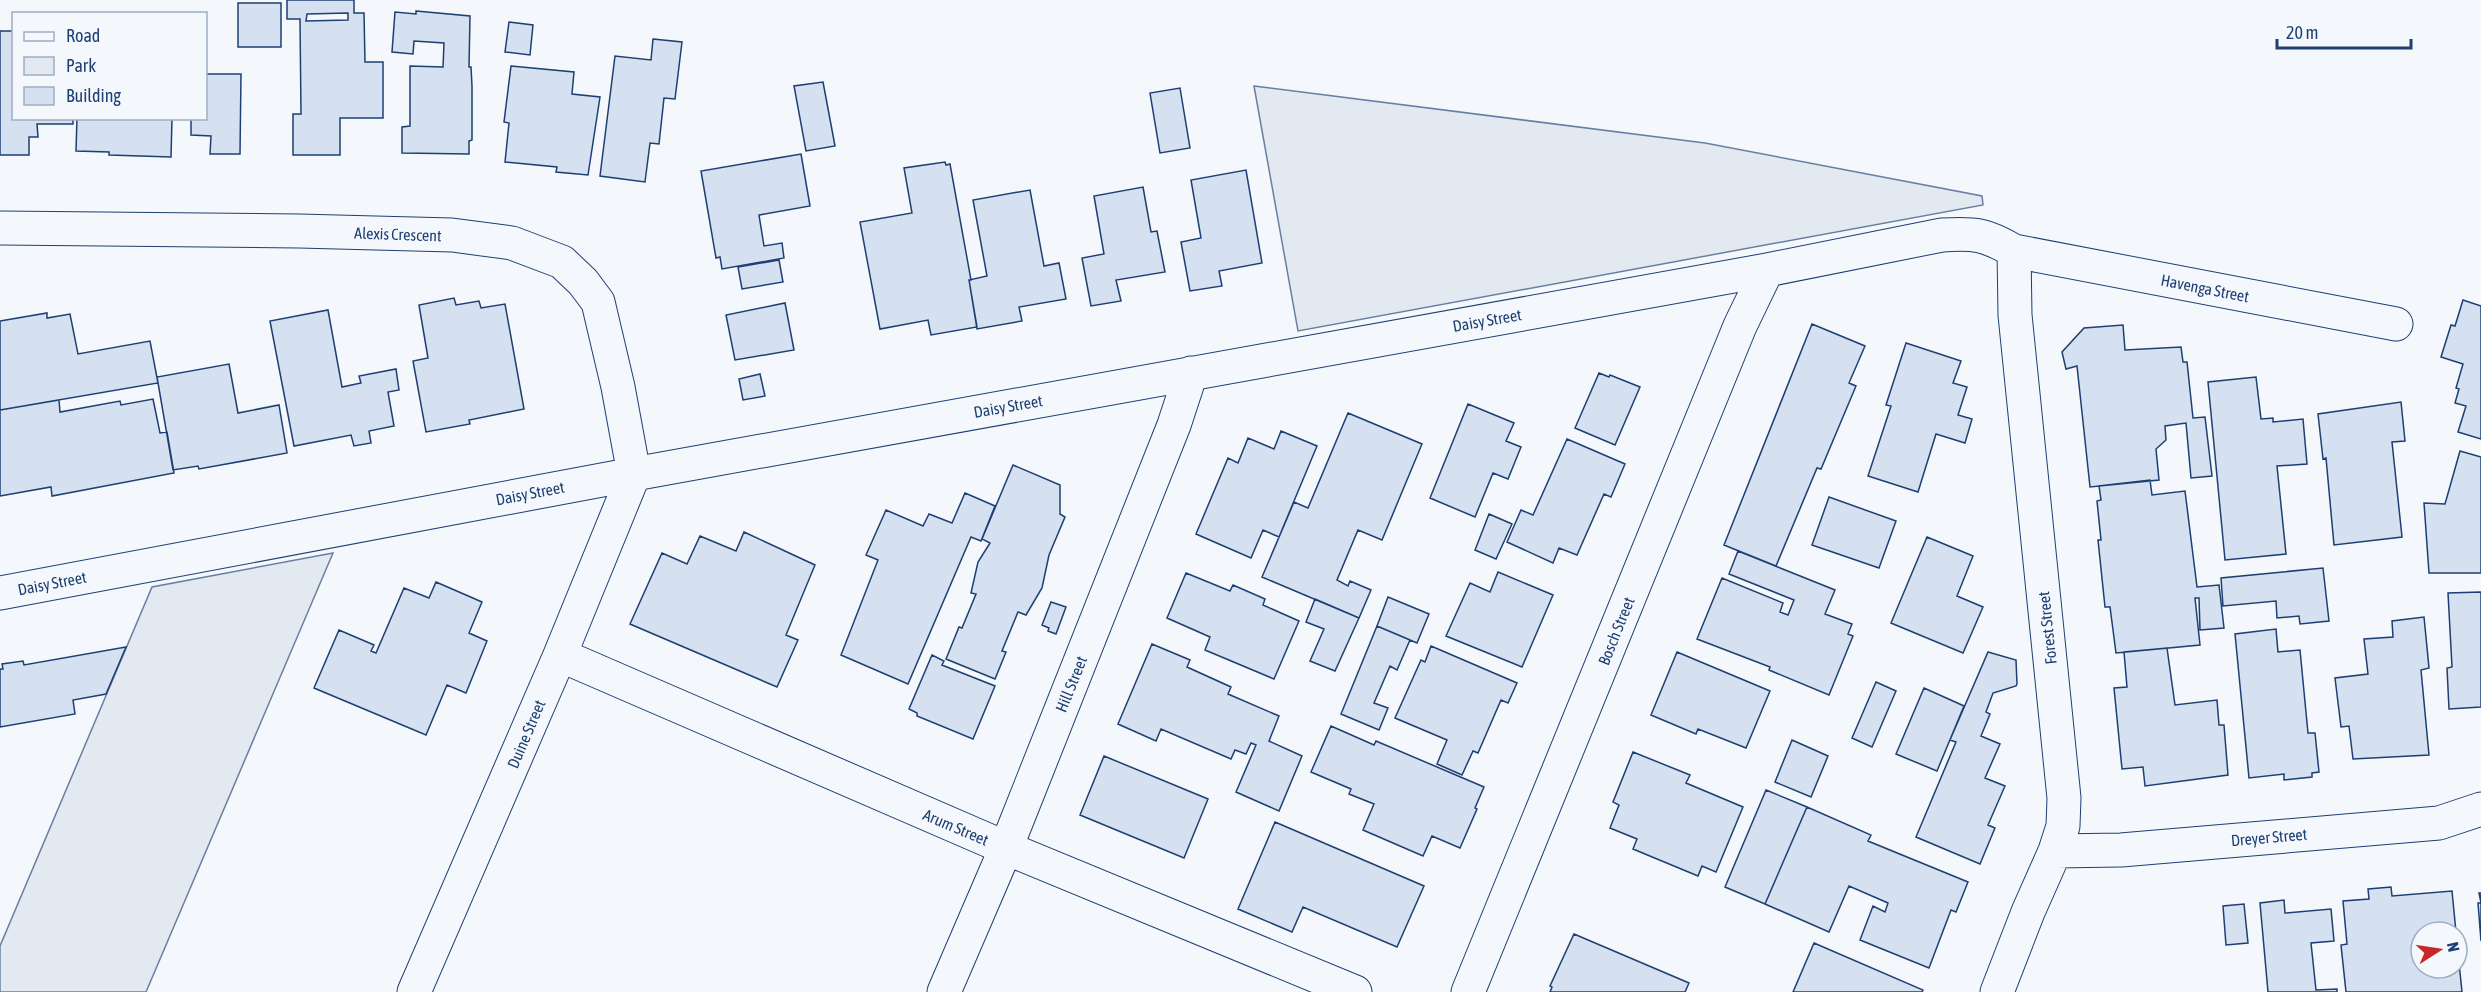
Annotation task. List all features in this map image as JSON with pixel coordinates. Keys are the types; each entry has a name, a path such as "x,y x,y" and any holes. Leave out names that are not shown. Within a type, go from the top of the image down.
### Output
{"street":[{"name":"Alexis Crescent","path":"0,228 452,235 512,243 562,262 583,282 598,302 618,387 634,474"},
{"name":"Daisy Street","path":"0,593 634,474 1767,270 1951,234 1969,233 1992,238 2014,251"},
{"name":"Havenga Street","path":"2014,251 2396,324"},
{"name":"Forest Street","path":"1997,992 2055,851 2063,826 2064,798 2015,315 2014,251"},
{"name":"Bosch Street","path":"1468,992 1736,337 1767,270"},
{"name":"Hill Street","path":"944,992 1006,848 1174,425 1191,373"},
{"name":"Duine Street","path":"414,992 560,655 634,474"},
{"name":"Arum Street","path":"560,655 1006,848 1355,992"},
{"name":"Dreyer Street","path":"2055,851 2121,850 2439,823 2481,809"}],"green space":[{"path":"1254,86 1705,143 1982,196 1983,205 1298,331"},
{"path":"333,553 146,992 0,992 0,946 152,587"}],"building":[{"path":"287,0 354,0 354,13 364,13 365,62 383,62 383,118 340,118 340,155 293,155 293,114 301,114 300,19 287,19","holes":["348,13 348,20 306,21 307,14"]},
{"path":"238,3 281,3 281,47 238,47"},
{"path":"416,11 470,16 469,67 471,67 472,86 472,140 469,141 469,154 402,153 402,127 410,126 410,66 443,67 444,43 414,41 413,54 392,52 395,12 416,14"},
{"path":"509,22 533,25 530,55 505,52"},
{"path":"0,31 12,31 12,120 73,120 73,124 37,124 38,137 29,137 29,155 0,155"},
{"path":"653,39 682,42 675,99 664,98 659,144 650,143 645,182 600,176 615,56 651,60"},
{"path":"511,66 574,72 572,94 600,97 588,175 556,172 557,167 505,162 509,123 504,122"},
{"path":"207,74 241,74 240,154 210,154 211,136 191,135 191,120 207,120"},
{"path":"823,82 835,146 806,151 794,86"},
{"path":"1180,88 1190,148 1160,153 1150,93"},
{"path":"77,120 172,120 171,157 109,155 109,152 76,151"},
{"path":"801,154 810,206 759,215 764,246 782,243 784,258 722,269 720,257 716,258 701,171"},
{"path":"945,162 946,165 950,164 977,327 931,335 928,320 880,329 860,222 912,213 904,168"},
{"path":"1246,170 1262,263 1219,271 1222,286 1190,291 1181,242 1201,238 1191,180"},
{"path":"1143,187 1151,232 1157,231 1165,272 1116,280 1121,301 1091,306 1082,258 1104,254 1094,196"},
{"path":"1030,190 1044,266 1059,263 1066,299 1019,307 1022,321 977,329 969,280 987,276 973,200"},
{"path":"779,260 783,282 742,289 738,267"},
{"path":"454,298 456,305 479,301 481,308 505,304 524,409 469,420 470,424 426,432 413,361 428,358 419,305"},
{"path":"2463,300 2481,306 2481,439 2458,432 2466,406 2455,403 2459,389 2456,388 2463,364 2441,357 2451,325 2455,326"},
{"path":"785,303 794,350 735,360 726,315"},
{"path":"328,310 342,387 361,383 359,376 396,369 399,390 388,392 394,426 369,431 371,443 354,446 351,435 294,446 270,321"},
{"path":"47,313 47,318 70,314 78,354 150,341 158,383 0,410 0,321"},
{"path":"1812,324 1865,346 1849,383 1856,386 1821,469 1817,468 1776,566 1724,545"},
{"path":"2123,325 2125,350 2181,347 2183,362 2187,362 2193,418 2205,417 2212,476 2191,478 2186,423 2165,426 2166,440 2156,449 2159,480 2090,487 2077,366 2066,369 2062,352 2084,328"},
{"path":"1906,343 1961,361 1953,383 1967,387 1958,415 1972,419 1965,443 1936,434 1918,492 1868,476 1891,406 1886,405"},
{"path":"229,364 238,413 279,405 287,453 199,469 198,466 173,470 157,377"},
{"path":"1599,373 1640,387 1615,445 1575,428"},
{"path":"760,374 765,396 743,400 739,379"},
{"path":"2256,377 2261,419 2273,418 2273,422 2303,419 2307,464 2277,466 2286,554 2225,560 2208,382"},
{"path":"153,399 160,433 167,432 174,473 52,496 51,487 0,496 0,410 59,400 60,412 120,401 121,405"},
{"path":"2401,402 2405,441 2392,442 2402,537 2334,545 2326,458 2323,459 2318,414"},
{"path":"1468,404 1514,423 1506,441 1521,447 1508,479 1493,473 1475,517 1430,498"},
{"path":"1348,413 1422,444 1382,540 1358,530 1337,580 1348,586 1350,581 1371,590 1359,618 1262,577 1294,502 1308,508"},
{"path":"1281,431 1317,446 1279,537 1263,530 1251,558 1196,534 1228,458 1238,463 1248,438 1274,449"},
{"path":"1567,439 1625,464 1611,497 1604,494 1577,555 1559,548 1553,563 1507,542 1521,510 1533,515"},
{"path":"2460,451 2481,457 2481,573 2429,573 2424,503 2445,504"},
{"path":"1013,465 1060,485 1060,514 1065,517 1049,555 1042,588 1026,615 1018,612 1002,651 1006,652 995,679 946,659 976,594 971,593 978,562 990,543 982,539"},
{"path":"2150,480 2152,495 2185,491 2197,587 2219,585 2224,628 2200,630 2199,598 2195,598 2200,645 2116,653 2110,607 2105,607 2098,540 2101,540 2097,501 2101,500 2099,486"},
{"path":"965,493 995,506 981,541 971,537 908,684 841,655 878,560 866,555 886,510 923,526 929,514 952,523"},
{"path":"1829,497 1896,521 1879,568 1812,545"},
{"path":"1489,514 1512,524 1496,559 1475,550"},
{"path":"744,532 815,565 786,635 798,640 777,687 630,624 662,553 687,564 700,536 736,551"},
{"path":"1927,537 1973,556 1957,596 1983,607 1963,653 1891,623"},
{"path":"1738,551 1835,590 1825,614 1852,624 1848,634 1853,636 1829,695 1769,670 1770,667 1697,639 1722,578 1783,603 1780,612 1788,615 1794,600 1729,574"},
{"path":"2323,568 2329,621 2300,624 2299,616 2277,618 2276,601 2223,606 2221,578"},
{"path":"1498,572 1553,595 1522,667 1446,636 1470,583 1490,592"},
{"path":"1186,573 1230,591 1233,585 1265,599 1263,605 1299,621 1274,679 1205,650 1210,637 1167,618"},
{"path":"436,582 482,602 469,633 487,641 466,693 447,685 426,735 314,688 339,630 374,645 371,651 376,653 404,588 429,598"},
{"path":"2481,592 2481,707 2449,709 2447,668 2452,667 2448,593"},
{"path":"1388,597 1429,614 1417,643 1377,626"},
{"path":"1315,599 1359,618 1335,671 1310,661 1324,629 1306,622"},
{"path":"1051,602 1066,607 1056,634 1048,631 1049,628 1042,625"},
{"path":"2424,617 2429,668 2421,670 2429,755 2353,759 2349,726 2341,727 2335,678 2368,674 2364,639 2393,637 2392,621"},
{"path":"1377,626 1410,640 1397,670 1390,666 1374,703 1388,708 1379,730 1341,714"},
{"path":"2276,629 2278,652 2300,650 2308,733 2315,733 2319,772 2312,773 2312,777 2284,780 2284,774 2249,778 2235,634"},
{"path":"1152,644 1190,660 1187,667 1231,687 1228,694 1279,716 1269,741 1302,756 1279,811 1236,792 1256,745 1251,743 1246,754 1235,750 1231,759 1161,729 1156,741 1118,724"},
{"path":"1431,646 1517,683 1508,703 1501,700 1478,753 1473,751 1462,775 1437,764 1447,740 1395,718 1421,660 1425,662"},
{"path":"126,647 106,694 73,700 75,714 0,727 0,669 3,669 2,664 23,661 24,665"},
{"path":"2167,648 2175,705 2217,700 2219,725 2224,725 2228,775 2145,786 2143,767 2122,769 2114,688 2127,687 2124,652"},
{"path":"1677,652 1770,691 1746,748 1698,729 1696,734 1651,715"},
{"path":"1988,652 2016,660 2017,684 1993,693 1986,712 1990,714 1981,736 2000,744 1985,778 2005,786 1988,825 1995,828 1980,864 1916,837 1956,742 1950,740"},
{"path":"932,655 944,661 942,665 995,686 973,739 917,716 917,713 909,709"},
{"path":"1876,682 1896,691 1872,747 1852,738"},
{"path":"1924,688 1964,706 1937,771 1896,754"},
{"path":"1331,726 1374,745 1376,741 1484,787 1460,848 1432,836 1423,856 1363,830 1374,804 1349,794 1351,789 1311,772"},
{"path":"1792,740 1828,756 1811,797 1775,782"},
{"path":"1633,752 1690,775 1686,783 1743,807 1716,872 1702,866 1698,876 1633,849 1637,839 1610,828 1619,805 1613,802"},
{"path":"1104,756 1208,799 1184,858 1080,815"},
{"path":"1766,790 1807,807 1765,904 1725,887"},
{"path":"1807,807 1871,835 1868,841 1968,882 1956,912 1951,910 1929,968 1860,940 1873,906 1885,912 1888,903 1849,886 1829,932 1765,904"},
{"path":"1275,822 1424,886 1397,947 1303,907 1292,932 1238,909"},
{"path":"2391,887 2392,896 2452,891 2455,920 2409,920 2409,980 2461,980 2462,992 2346,992 2341,945 2347,944 2343,901 2369,899 2368,889"},
{"path":"2284,900 2285,913 2331,909 2334,941 2311,943 2316,990 2337,989 2337,992 2268,992 2260,903"},
{"path":"2478,903 2481,903 2481,941"},
{"path":"2244,904 2248,943 2226,945 2223,906"},
{"path":"1574,934 1689,983 1685,992 1550,992 1552,987 1550,986"},
{"path":"1814,943 1923,990 1922,992 1793,992"}]}
